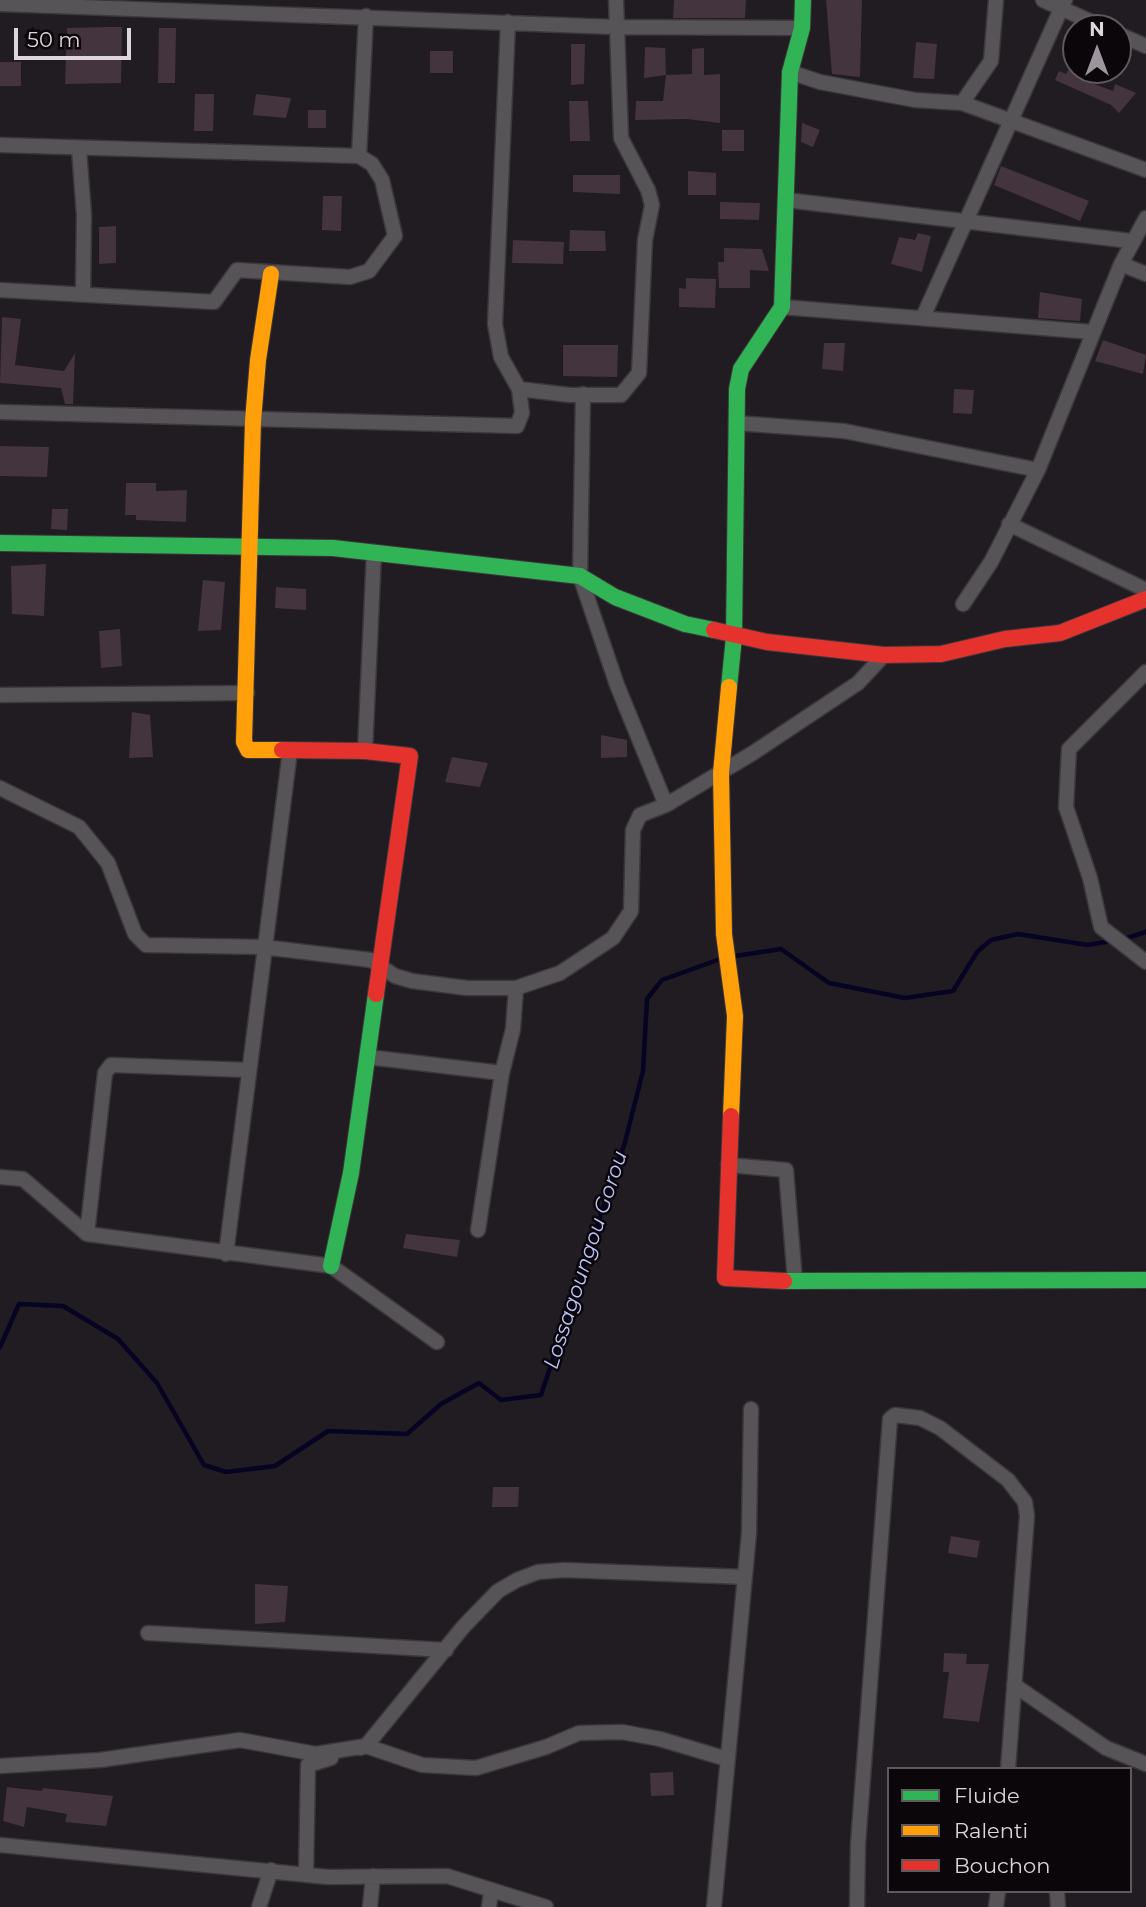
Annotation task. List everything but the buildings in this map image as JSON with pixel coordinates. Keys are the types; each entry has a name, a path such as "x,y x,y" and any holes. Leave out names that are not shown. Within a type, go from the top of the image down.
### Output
{"street":[{"path":"519,389 621,395 639,373 645,240 652,205 648,190 621,138 615,27 617,0"},
{"path":"803,0 802,28 790,72 782,307 741,369 737,389 734,636 721,774 724,934 735,1016 725,1278 795,1281 1146,1280"},
{"path":"962,103 991,61 996,0"},
{"path":"1044,0 1063,4 1080,14"},
{"path":"0,4 57,2 276,6 366,16 615,27 802,28"},
{"path":"923,317 1063,4"},
{"path":"359,156 366,16"},
{"path":"0,412 253,421 517,426 522,413 519,389 501,357 495,324 508,22"},
{"path":"790,72 820,82 915,100 962,103 1008,122 1146,170"},
{"path":"0,145 359,156 372,164 382,180 395,236 369,271 350,277 234,271 214,302 0,290"},
{"path":"79,149 84,215 83,293"},
{"path":"786,200 1131,241"},
{"path":"963,604 990,562 1038,470 1121,264 1131,241 1146,218"},
{"path":"1121,264 1146,274"},
{"path":"271,274 258,360 253,421 244,742 248,750 365,751 410,756 368,1056 357,1115 351,1173 331,1266"},
{"path":"782,307 1092,332"},
{"path":"583,394 580,576 612,673 666,805"},
{"path":"736,423 845,430 1038,470"},
{"path":"1009,524 1146,590"},
{"path":"0,543 249,545 374,552 580,576 615,597 685,624 734,636 884,655 941,654 1005,639 1060,634 1146,599"},
{"path":"365,751 374,552"},
{"path":"0,788 79,827 108,863 135,934 146,945 263,947 370,960 395,976 412,981 467,988 516,988 560,974 613,938 631,911 633,830 640,815 666,805 721,774 858,683 884,655"},
{"path":"1146,672 1069,749 1066,807 1090,878 1101,927 1146,962"},
{"path":"0,695 247,694"},
{"path":"226,1254 290,751"},
{"path":"478,1230 502,1073 513,1029 516,988"},
{"path":"368,1056 502,1073"},
{"path":"87,1234 106,1073 111,1065 249,1070"},
{"path":"728,1165 786,1170 795,1281"},
{"path":"0,1177 23,1180 87,1234 331,1266 437,1342"},
{"path":"714,1907 745,1577 752,1472 751,1409"},
{"path":"857,1907 858,1844 890,1419 895,1415 920,1418 940,1428 1008,1480 1025,1502 1027,1516 1008,1767"},
{"path":"306,1874 309,1765 366,1746 498,1591 538,1572 745,1577"},
{"path":"148,1633 446,1650"},
{"path":"1014,1685 1106,1748 1146,1764"},
{"path":"0,1766 100,1760 240,1740 316,1754 366,1746 422,1765 476,1768 546,1747 579,1733 622,1732 660,1739 727,1759"},
{"path":"0,1845 306,1874 447,1876 546,1907"},
{"path":"259,1907 271,1870"},
{"path":"370,1907 373,1876"},
{"path":"489,1907 491,1891"}],"waterway":[{"name":"Lossagoungou Gorou","path":"1124,939 1146,932"},
{"name":"Lossagoungou Gorou","path":"735,956 781,949 829,983 905,998 953,991 977,952 991,940 1018,934 1088,945 1111,941"},
{"name":"Lossagoungou Gorou","path":"0,1347 19,1304 63,1306 118,1339 157,1383 204,1465 226,1472 275,1466 328,1431 407,1434 441,1404 479,1383 501,1400 541,1395 625,1142 643,1071 647,999 662,980 723,958"}],"traffic: fast":[{"path":"729,687 734,637 737,389 741,369 782,307 790,72 802,28 803,0"},
{"path":"0,543 333,548 580,576 615,597 685,624 714,630"},
{"path":"331,1266 351,1173 376,994"},
{"path":"784,1281 1146,1280"}],"traffic: slow":[{"path":"271,274 258,360 253,421 244,742 248,750 282,750"},
{"path":"729,687 721,773 724,934 735,1016 731,1116"}],"traffic: jam":[{"path":"714,630 767,642 884,655 941,654 1005,639 1060,633 1146,599"},
{"path":"282,750 365,751 410,756 376,994"},
{"path":"731,1116 725,1278 784,1281"}]}
